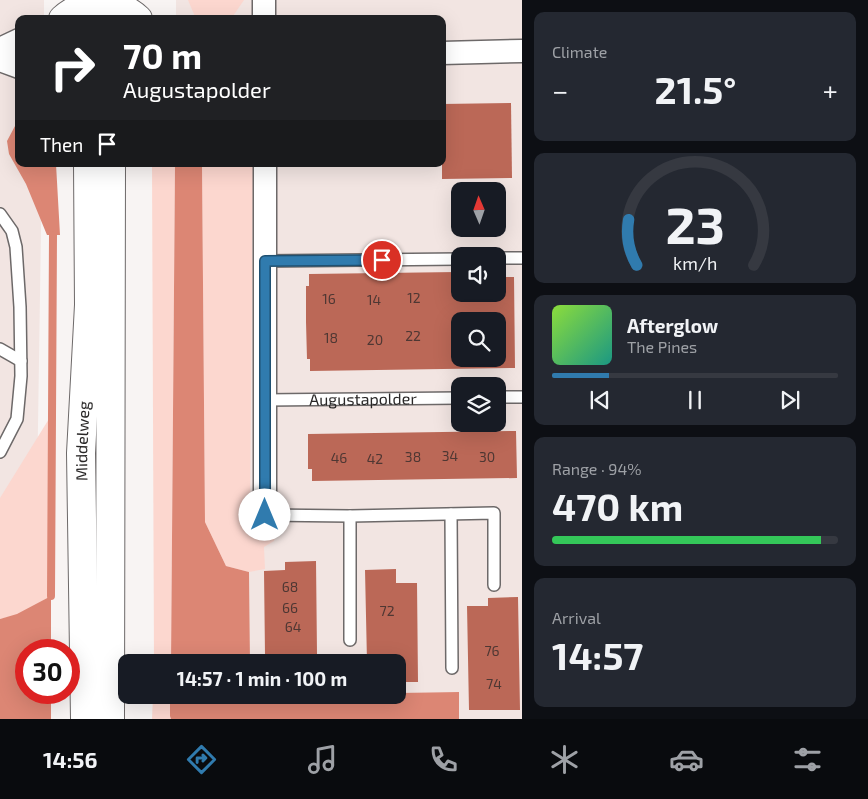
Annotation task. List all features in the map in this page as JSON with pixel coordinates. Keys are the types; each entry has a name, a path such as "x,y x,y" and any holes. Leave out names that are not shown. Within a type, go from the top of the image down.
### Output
{"main road":[{"path":"68,15 87,2 102,2 124,8"},
{"name":"Middelweg","path":"85,719 81,453 89,305 88,167"},
{"name":"Middelweg","path":"110,719 111,167"}],"street":[{"path":"264,0 264,15"},
{"path":"0,49 15,42"},
{"path":"446,52 522,51"},
{"path":"0,60 15,66"},
{"path":"265,167 265,515"}],"lane":[{"path":"0,214 12,231 16,247 20,307 19,404 16,419 0,452"},
{"path":"506,258 522,258"},
{"path":"265,261 451,259"},
{"path":"0,349 20,361"},
{"path":"506,397 522,397"},
{"name":"Augustapolder","path":"265,400 451,398"},
{"path":"265,515 350,516 494,513 494,585"},
{"path":"451,514 452,668"},
{"path":"350,516 350,640"}],"shaded area":[{"path":"0,0 44,0 44,15 15,15 15,167 42,167 36,557 0,574"},
{"path":"176,0 522,0 522,719 459,719 458,692 406,693 406,654 250,654 249,572 202,167 446,167 446,15 176,15"},
{"path":"188,0 244,0 234,15 194,15"},
{"path":"15,126 15,165 9,154 7,141"},
{"path":"16,167 56,167 60,235 47,235 26,184"},
{"path":"152,167 175,167 171,654 154,654"},
{"path":"175,167 202,167 205,522 226,566 249,572 250,654 171,654"},
{"path":"202,167 253,167 250,517 255,527 277,528 274,541 264,547 265,569 249,572 226,566 205,522"},
{"path":"52,414 51,596 17,615 0,619 0,498"},
{"path":"51,596 51,639 15,639 15,704 51,704 51,719 0,719 0,619 17,614"},
{"path":"459,692 459,719 171,719 170,716 170,704 406,704 406,693"},
{"path":"153,704 170,704 171,719 152,719"}],"building":[{"path":"511,103 512,178 442,179 442,167 446,167 446,104"},
{"path":"451,272 451,302 506,302 506,277 514,277 515,368 310,371 310,359 307,359 306,322 306,286 309,286 309,274"},
{"path":"516,431 517,478 312,481 312,469 308,469 308,434"},
{"path":"316,561 317,654 265,654 264,571 285,570 285,562"},
{"path":"396,569 396,583 417,583 418,682 406,682 406,654 367,654 365,570"},
{"path":"518,597 520,710 469,710 467,606 488,606 488,598"}],"waterway":[{"path":"51,596 53,235"}],"route":[{"path":"265,515 265,261 382,260"}]}
